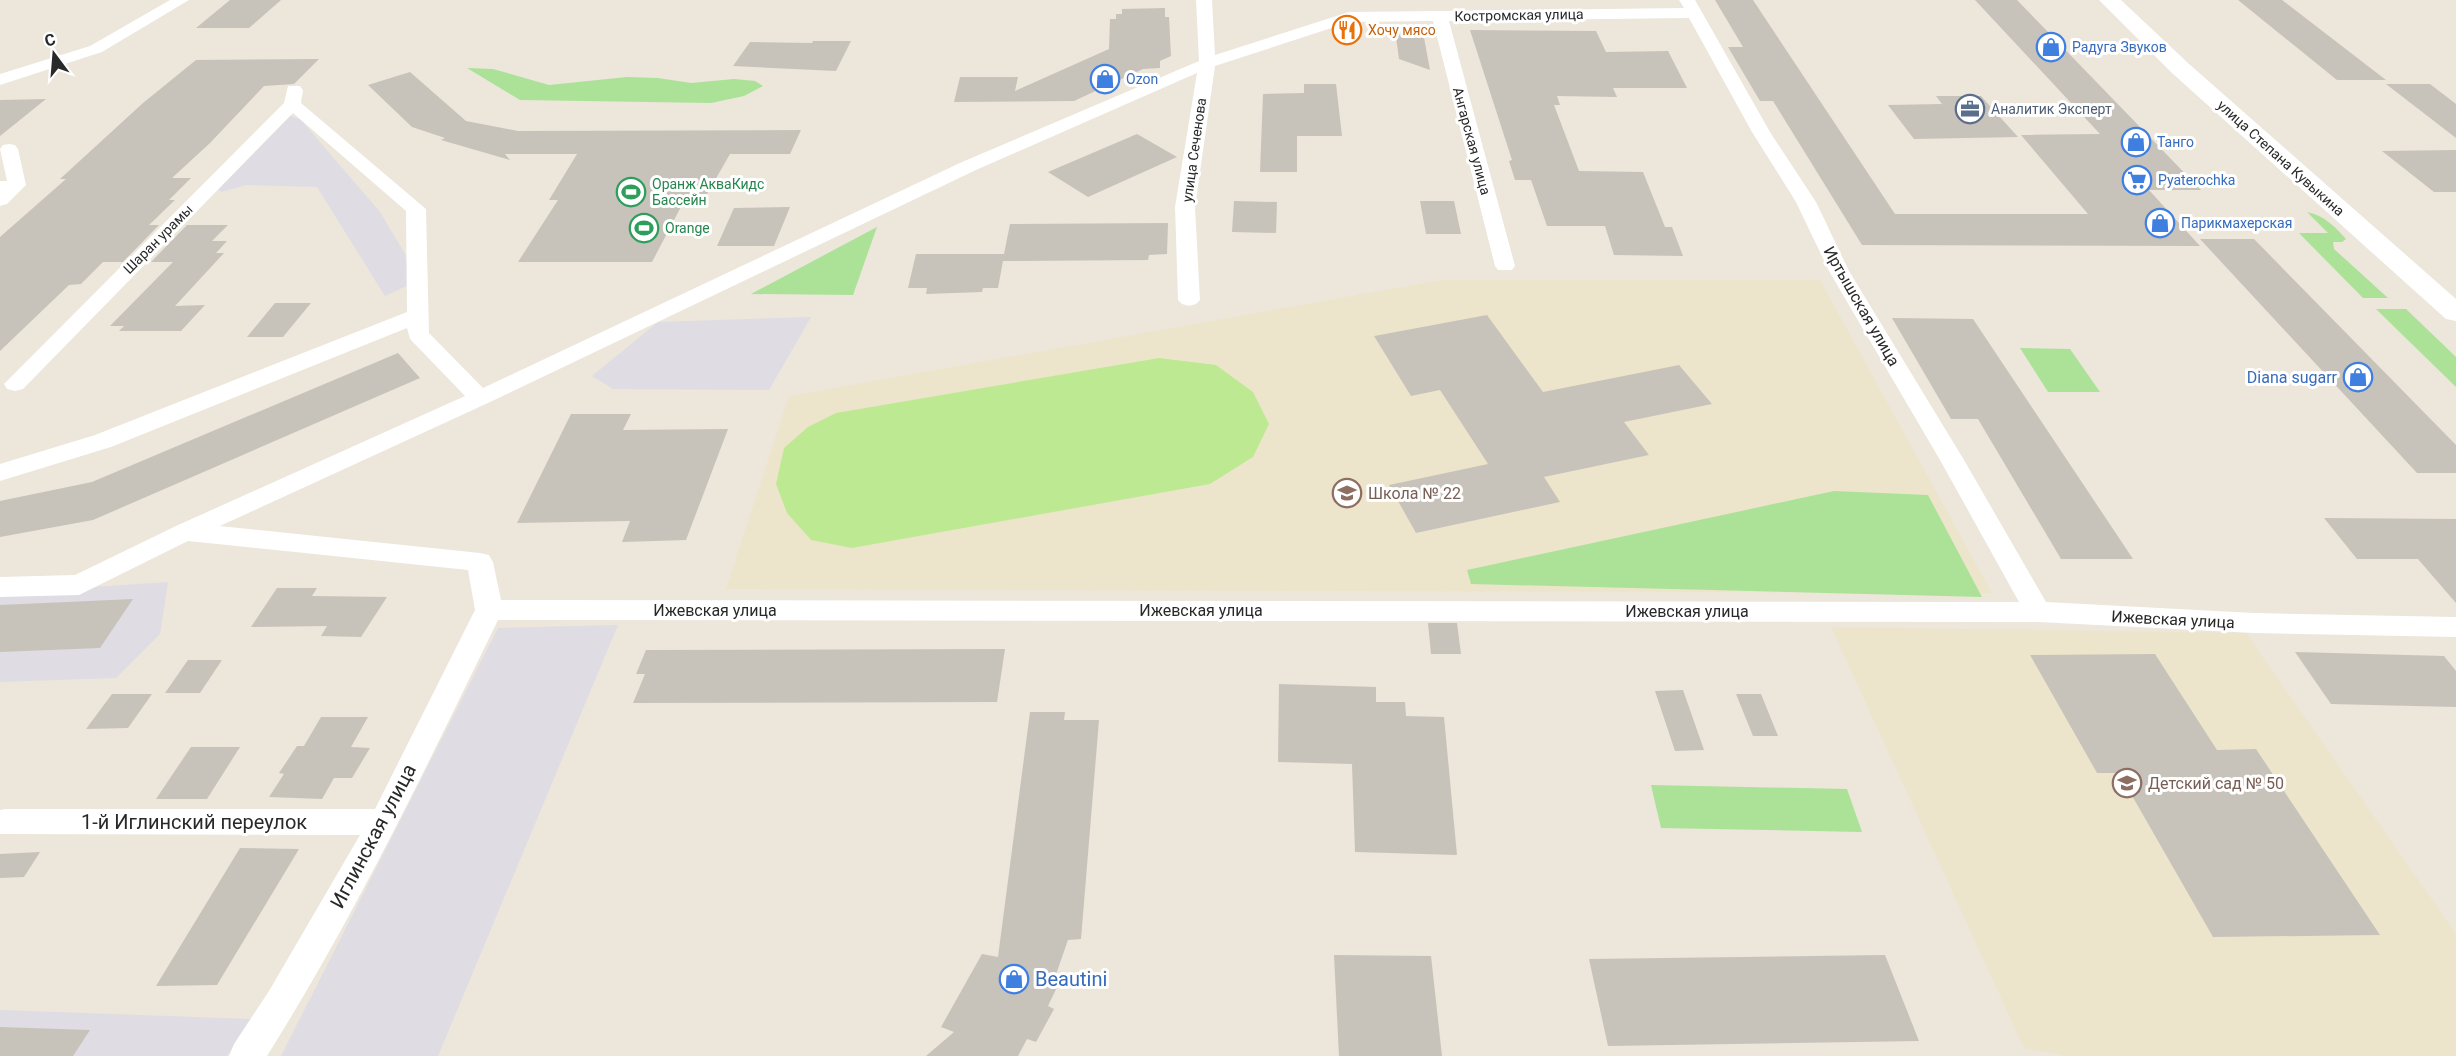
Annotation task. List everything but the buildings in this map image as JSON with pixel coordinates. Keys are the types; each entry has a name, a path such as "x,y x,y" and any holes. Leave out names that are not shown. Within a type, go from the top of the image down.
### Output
{"main road":[{"name":"улица Степана Кувыкина","path":"2109,0 2180,68 2456,313"}],"street":[{"path":"0,80 96,49 181,0"},
{"name":"улица Сеченова","path":"1189,300 1185,207 1207,63 1204,0"},
{"name":"Костромская улица","path":"185,532 480,398 969,166 1207,63 1349,17 1440,16 1691,6"},
{"name":"Иртышская улица","path":"1691,6 1761,132 1806,202 1839,271 1952,460 2038,612"},
{"name":"Ангарская улица","path":"1440,16 1504,266"},
{"name":"Шаран урамы","path":"15,384 293,97 416,209 417,316"},
{"path":"0,200 8,186 9,149"},
{"path":"0,473 103,441 417,316 418,334 480,398"},
{"path":"0,587 79,585 185,532 480,562 489,610"},
{"name":"Ижевская улица","path":"489,610 2038,612 2254,623 2456,627"},
{"name":"Иглинская улица","path":"247,1056 281,1003 384,822 489,610"},
{"name":"1-й Иглинский переулок","path":"5,822 384,822"}],"shaded area":[{"path":"289,115 301,120 380,212 405,254 411,284 385,296 317,187 246,185 221,192 218,189"},
{"name":"Школа № 22","path":"1442,280 1820,280 1992,593 726,589 789,396"},
{"path":"811,317 769,390 613,389 592,376 658,322"},
{"path":"168,582 160,634 116,678 0,682 0,593"},
{"path":"618,625 438,1056 281,1056 498,628"},
{"name":"Детский сад № 50","path":"1831,627 2246,633 2456,934 2456,1056 2068,1056 2024,1048"},
{"path":"0,1010 251,1019 227,1056 0,1056"}],"green space":[{"path":"467,68 493,69 549,85 627,77 658,78 691,83 734,79 755,81 763,86 744,96 711,103 520,100"},
{"path":"2307,212 2324,219 2342,234 2346,239 2342,242 2333,242 2334,249 2388,298 2363,298 2299,233 2328,233"},
{"path":"877,227 853,295 751,294"},
{"path":"2376,309 2406,309 2456,357 2456,387"},
{"path":"2020,348 2070,349 2100,392 2048,392"},
{"path":"1159,358 1216,365 1253,392 1269,424 1253,457 1210,484 852,548 811,540 787,513 776,484 784,448 808,427 836,413"},
{"path":"1834,491 1928,495 1982,597 1471,584 1467,570"},
{"path":"1651,785 1847,789 1862,832 1661,828"}],"place":[{"name":"Хочу мясо","path":"1347,30"},
{"name":"Радуга Звуков","path":"2051,47"},
{"name":"Ozon","path":"1105,79"},
{"name":"Аналитик Эксперт","path":"1970,109"},
{"name":"Танго","path":"2136,142"},
{"name":"Pyaterochka","path":"2137,180"},
{"name":"Оранж АкваКидс Бассейн","path":"631,192"},
{"name":"Парикмахерская","path":"2160,223"},
{"name":"Orange","path":"644,228"},
{"name":"Diana sugarr","path":"2358,377"},
{"name":"Школа № 22","path":"1347,493"},
{"name":"Детский сад № 50","path":"2127,783"},
{"name":"Beautini","path":"1014,979"}]}
